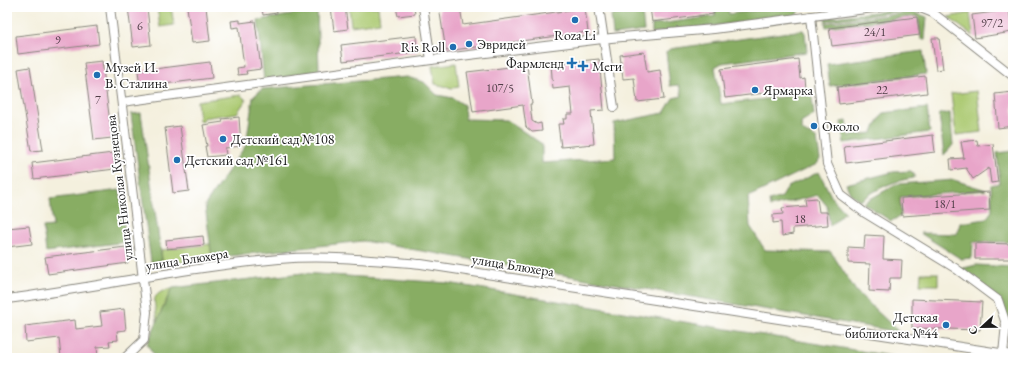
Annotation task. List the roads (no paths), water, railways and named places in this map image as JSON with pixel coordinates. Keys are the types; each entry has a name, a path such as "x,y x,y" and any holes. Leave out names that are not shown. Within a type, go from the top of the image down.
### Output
{"street":[{"name":"улица Николая Кузнецова","path":"110,7 147,312 144,340 125,358"},
{"path":"423,7 431,60"},
{"path":"599,7 614,107"},
{"path":"122,102 431,60 604,39 657,35 881,7"},
{"path":"918,7 933,13 1013,76"},
{"path":"811,16 827,164 842,195 865,213 955,268 998,300 1006,324 1003,354"},
{"name":"улица Блюхера","path":"7,299 143,279 178,271 280,259 351,259 421,264 1013,355"}],"place":[{"name":"Roza Li","path":"575,20"},
{"name":"Эвридей","path":"469,44"},
{"name":"Ris Roll","path":"453,47"},
{"name":"Фармленд","path":"572,63"},
{"name":"Меги","path":"583,66"},
{"name":"Музей И. В. Сталина","path":"97,75"},
{"name":"Ярмарка","path":"755,90"},
{"name":"Около","path":"814,126"},
{"name":"Детский сад №108","path":"223,139"},
{"name":"Детский сад №161","path":"177,160"},
{"name":"Детская библиотека №44","path":"946,325"}]}
